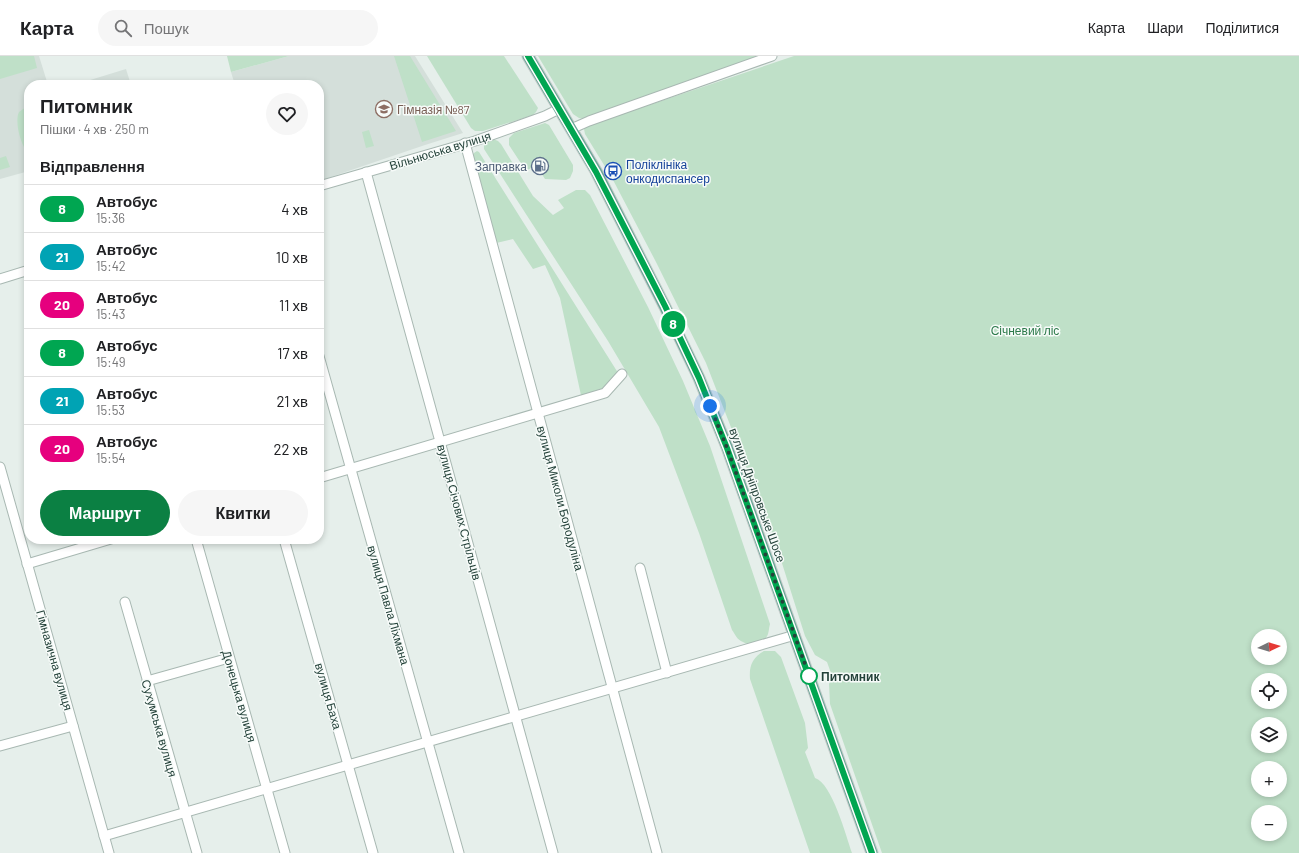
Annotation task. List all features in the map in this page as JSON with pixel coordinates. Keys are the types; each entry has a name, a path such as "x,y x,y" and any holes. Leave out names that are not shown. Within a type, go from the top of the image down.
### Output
{"main road":[{"name":"вулиця Дніпровське Шосе","path":"528,56 596,172 665,306 699,378 727,448 872,853"}],"street":[{"path":"571,129 772,56"},
{"name":"Вільнюська вулиця","path":"324,185 465,144 545,116 559,109"},
{"name":"вулиця Миколи Бородуліна","path":"465,144 657,853"},
{"name":"вулиця Січових Стрільців","path":"366,172 553,853"},
{"path":"0,279 24,272"},
{"name":"вулиця Павла Ліхмана","path":"324,374 459,853"},
{"path":"324,476 605,393 622,374"},
{"name":"Гімназична вулиця","path":"0,467 109,853"},
{"path":"28,564 93,544"},
{"name":"Донецька вулиця","path":"197,544 285,853"},
{"name":"вулиця Баха","path":"285,544 373,853"},
{"path":"640,568 667,673"},
{"name":"Сухумська вулиця","path":"125,602 197,853"},
{"path":"104,836 795,635"},
{"path":"147,681 229,658"},
{"path":"0,746 73,726"}],"shaded area":[{"path":"0,56 39,56 46,80 24,80 24,172 0,179"},
{"name":"Гімназія №87","path":"289,56 415,56 463,133 324,179 324,80 233,80 231,72"},
{"path":"126,69 129,80 90,80"}],"green space":[{"path":"0,56 34,56 37,68 0,79"},
{"path":"227,56 289,56 231,72"},
{"path":"394,56 410,56 456,131 422,142"},
{"path":"427,56 504,56 538,108 533,115 483,131 475,131 471,128"},
{"path":"538,56 764,56 584,119 573,114"},
{"name":"Січневий ліс","path":"794,56 1299,56 1299,853 882,853 830,704 829,684 832,676 827,662 815,655 805,636 774,538 706,363 656,262 612,178 585,134 584,129 587,126"},
{"path":"24,108 24,148 19,134 17,121 19,112"},
{"path":"545,123 549,125 573,165 573,171 570,178 566,180 545,179 536,165 526,171 509,145 509,138 514,133"},
{"path":"369,130 374,146 366,148 362,132"},
{"path":"493,139 501,144 533,196 553,215 564,208 558,200 576,190 585,190 590,195 648,307 683,381 710,446 770,624 768,634 761,642 754,644 746,643 739,640 732,630 699,533 659,427 608,341 484,149 484,144"},
{"path":"477,151 620,376 605,393 582,400 560,298 545,265 533,269 513,239 492,244 470,161 474,153"},
{"path":"6,156 10,167 0,170 0,158"},
{"path":"764,651 775,651 781,657 805,723 808,748 805,752 815,778 827,789 833,799 852,853 810,853 750,679 752,663 757,656"}],"bus line":[{"name":"8","path":"528,56 596,172 665,306 699,378 727,448 872,853"}],"place":[{"name":"Гімназія №87","path":"384,109"},
{"name":"Заправка","path":"540,166"},
{"name":"Поліклініка онкодиспансер","path":"613,171"},
{"name":"Питомник","path":"809,676"}],"route":[{"path":"710,406 727,448 810,678 809,676"}]}
